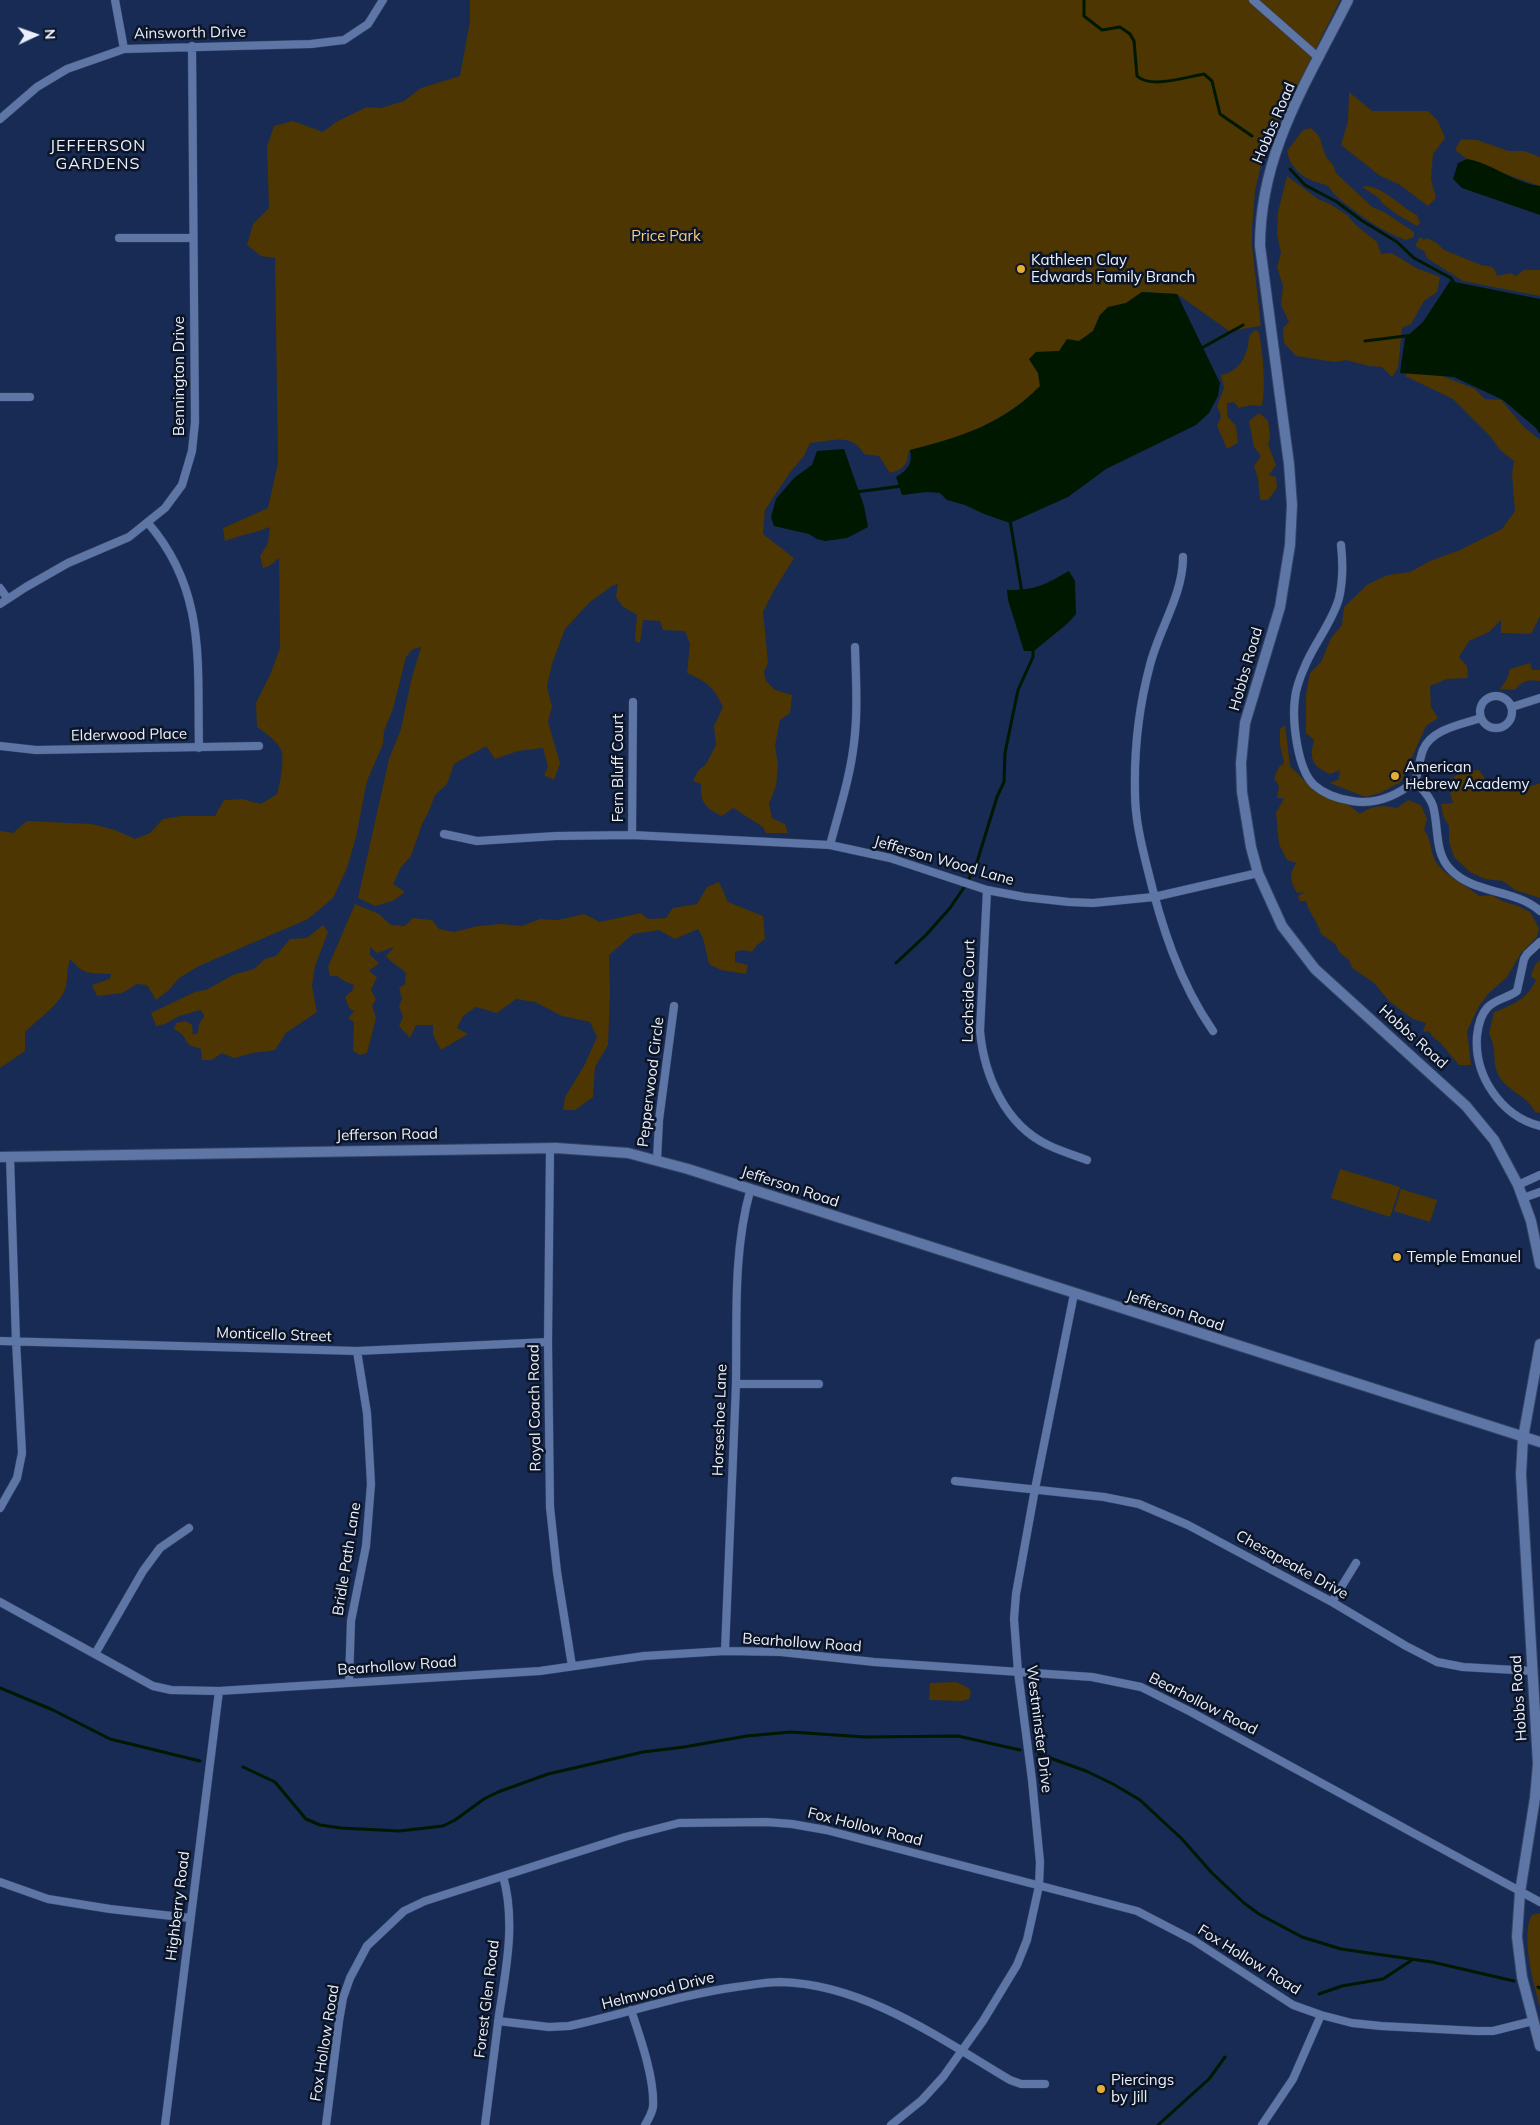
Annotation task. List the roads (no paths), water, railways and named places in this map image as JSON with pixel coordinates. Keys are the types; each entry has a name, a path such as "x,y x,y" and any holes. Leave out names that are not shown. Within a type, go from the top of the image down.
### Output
{"street":[{"path":"115,0 124,48"},
{"name":"Ainsworth Drive","path":"0,119 37,87 67,69 124,48 311,44 344,40 368,24 383,0"},
{"path":"1253,0 1319,58"},
{"name":"Hobbs Road","path":"1348,0 1278,141 1266,184 1260,220 1260,246 1289,464 1292,505 1290,545 1280,607 1245,723 1241,763 1246,821 1258,873 1282,926 1315,969 1466,1106 1494,1140 1518,1184 1535,1235 1540,1264"},
{"name":"Bennington Drive","path":"0,604 7,598 68,563 129,537 165,508 182,484 192,451 195,422 192,238 192,46"},
{"path":"119,238 192,238"},
{"path":"0,397 30,397"},
{"path":"148,523 164,542 190,596 196,625 199,748"},
{"path":"1341,545 1343,561 1339,599 1305,666 1295,696 1294,726 1301,761 1314,784 1332,796 1350,801 1367,802 1386,798 1406,789 1415,781 1423,749 1432,738 1461,724 1481,718"},
{"path":"1183,557 1182,577 1150,664 1141,705 1135,792 1137,821 1154,897 1167,937 1183,978 1199,1010 1213,1031"},
{"path":"0,588 7,598"},
{"path":"830,845 849,772 854,742 856,702 855,647"},
{"path":"1481,718 1482,706 1489,698 1500,696 1512,707"},
{"path":"1512,707 1540,698"},
{"name":"Fern Bluff Court","path":"632,702 632,835"},
{"path":"1481,718 1491,727 1501,727 1509,722 1512,707"},
{"name":"Elderwood Place","path":"0,746 36,750 259,746"},
{"path":"1415,781 1426,793 1433,806 1441,855 1451,871 1477,887 1526,901 1540,911"},
{"path":"444,834 477,841 556,836 632,835"},
{"name":"Jefferson Wood Lane","path":"632,835 830,845 890,858 987,890 1024,898 1070,902 1093,903 1154,897 1258,873"},
{"name":"Lochside Court","path":"987,890 980,1031 981,1048 992,1085 1004,1104 1023,1127 1046,1144 1088,1160"},
{"path":"1540,942 1524,959 1517,991 1493,1003 1483,1014 1479,1022 1477,1041 1484,1077 1494,1095 1513,1114 1529,1123 1540,1126"},
{"name":"Pepperwood Circle","path":"656,1160 659,1120 674,1006"},
{"name":"Jefferson Road","path":"5,1157 550,1149 628,1153 656,1160 1540,1442"},
{"name":"Royal Coach Road","path":"550,1149 548,1342 550,1507 557,1572 572,1666"},
{"path":"0,1508 17,1478 22,1454 5,1157"},
{"path":"1518,1184 1540,1175"},
{"name":"Horseshoe Lane","path":"725,1651 736,1384 737,1279 742,1221 750,1191"},
{"path":"1522,1198 1540,1192"},
{"name":"Westminster Drive","path":"891,2125 922,2100 943,2077 983,2021 1017,1965 1027,1940 1039,1886 1038,1831 1018,1672 1014,1619 1016,1594 1034,1489 1074,1294"},
{"name":"Monticello Street","path":"0,1341 357,1351 548,1342"},
{"name":"Hobbs Road","path":"1540,1344 1523,1438 1521,1474 1532,1671 1539,1744 1535,1798 1517,1922 1518,1952 1522,1978 1540,2046"},
{"name":"Bridle Path Lane","path":"349,1682 351,1621 366,1546 372,1484 366,1412 357,1351"},
{"path":"736,1384 819,1384"},
{"name":"Chesapeake Drive","path":"955,1481 1104,1497 1140,1504 1188,1525 1332,1602 1437,1662 1463,1667 1532,1671"},
{"path":"95,1654 142,1570 160,1548 189,1528"},
{"path":"1332,1602 1356,1563"},
{"name":"Bearhollow Road","path":"0,1602 153,1686 172,1690 219,1691 540,1671 644,1656 725,1651 781,1652 874,1662 1092,1676 1141,1687 1192,1712 1540,1902"},
{"name":"Highberry Road","path":"165,2125 219,1691"},
{"name":"Fox Hollow Road","path":"326,2125 343,1998 358,1960 367,1946 404,1911 425,1901 503,1876 625,1837 679,1823 766,1822 826,1830 1137,1911 1193,1940 1293,2006 1321,2016 1371,2025 1476,2031 1493,2030 1534,2021"},
{"name":"Forest Glen Road","path":"485,2125 508,1948 510,1916 508,1894 503,1876"},
{"path":"0,1882 48,1898 110,1909 190,1918"},
{"name":"Helmwood Drive","path":"498,2021 550,2027 570,2026 699,1993 780,1982 805,1984 854,1996 883,2008 909,2021 1010,2080 1022,2084 1045,2084"},
{"path":"631,2010 643,2046 652,2091 653,2108 645,2125"},
{"path":"1262,2125 1293,2079 1321,2016"}],"waterway":[{"path":"1084,0 1084,16 1102,30 1120,27 1130,34 1134,41 1137,76 1143,80 1160,82 1204,74 1212,81 1220,114 1252,136"},
{"path":"1290,169 1305,185 1337,202 1361,220 1397,242 1414,258 1451,278 1454,283"},
{"path":"1200,349 1243,325"},
{"path":"1365,341 1413,335"},
{"path":"856,492 902,486"},
{"path":"1010,520 1022,593"},
{"path":"896,963 926,935 950,908 967,883 977,862 997,797 1004,782 1005,753 1018,690 1033,657 1033,648"},
{"path":"0,1688 53,1710 110,1739 200,1761"},
{"path":"243,1767 275,1782 306,1819 320,1825 399,1831 443,1826 498,1792 548,1774 643,1752 747,1736 791,1732 865,1737 958,1736 1020,1750"},
{"path":"1039,1754 1086,1771 1140,1800 1182,1839 1212,1873 1244,1903 1259,1914 1302,1937 1341,1949 1432,1962 1514,1981"},
{"path":"1319,1994 1342,1986 1383,1979 1412,1960"},
{"path":"1158,2125 1209,2079 1225,2057"}],"place":[{"name":"Kathleen Clay Edwards Family Branch","path":"1021,269"},
{"name":"American Hebrew Academy","path":"1395,776"},
{"name":"Temple Emanuel","path":"1397,1257"},
{"name":"Piercings by Jill","path":"1101,2089"}],"district":[{"name":"JEFFERSON GARDENS","path":"98,155"}],"park label":[{"name":"Price Park","path":"666,236"}]}
